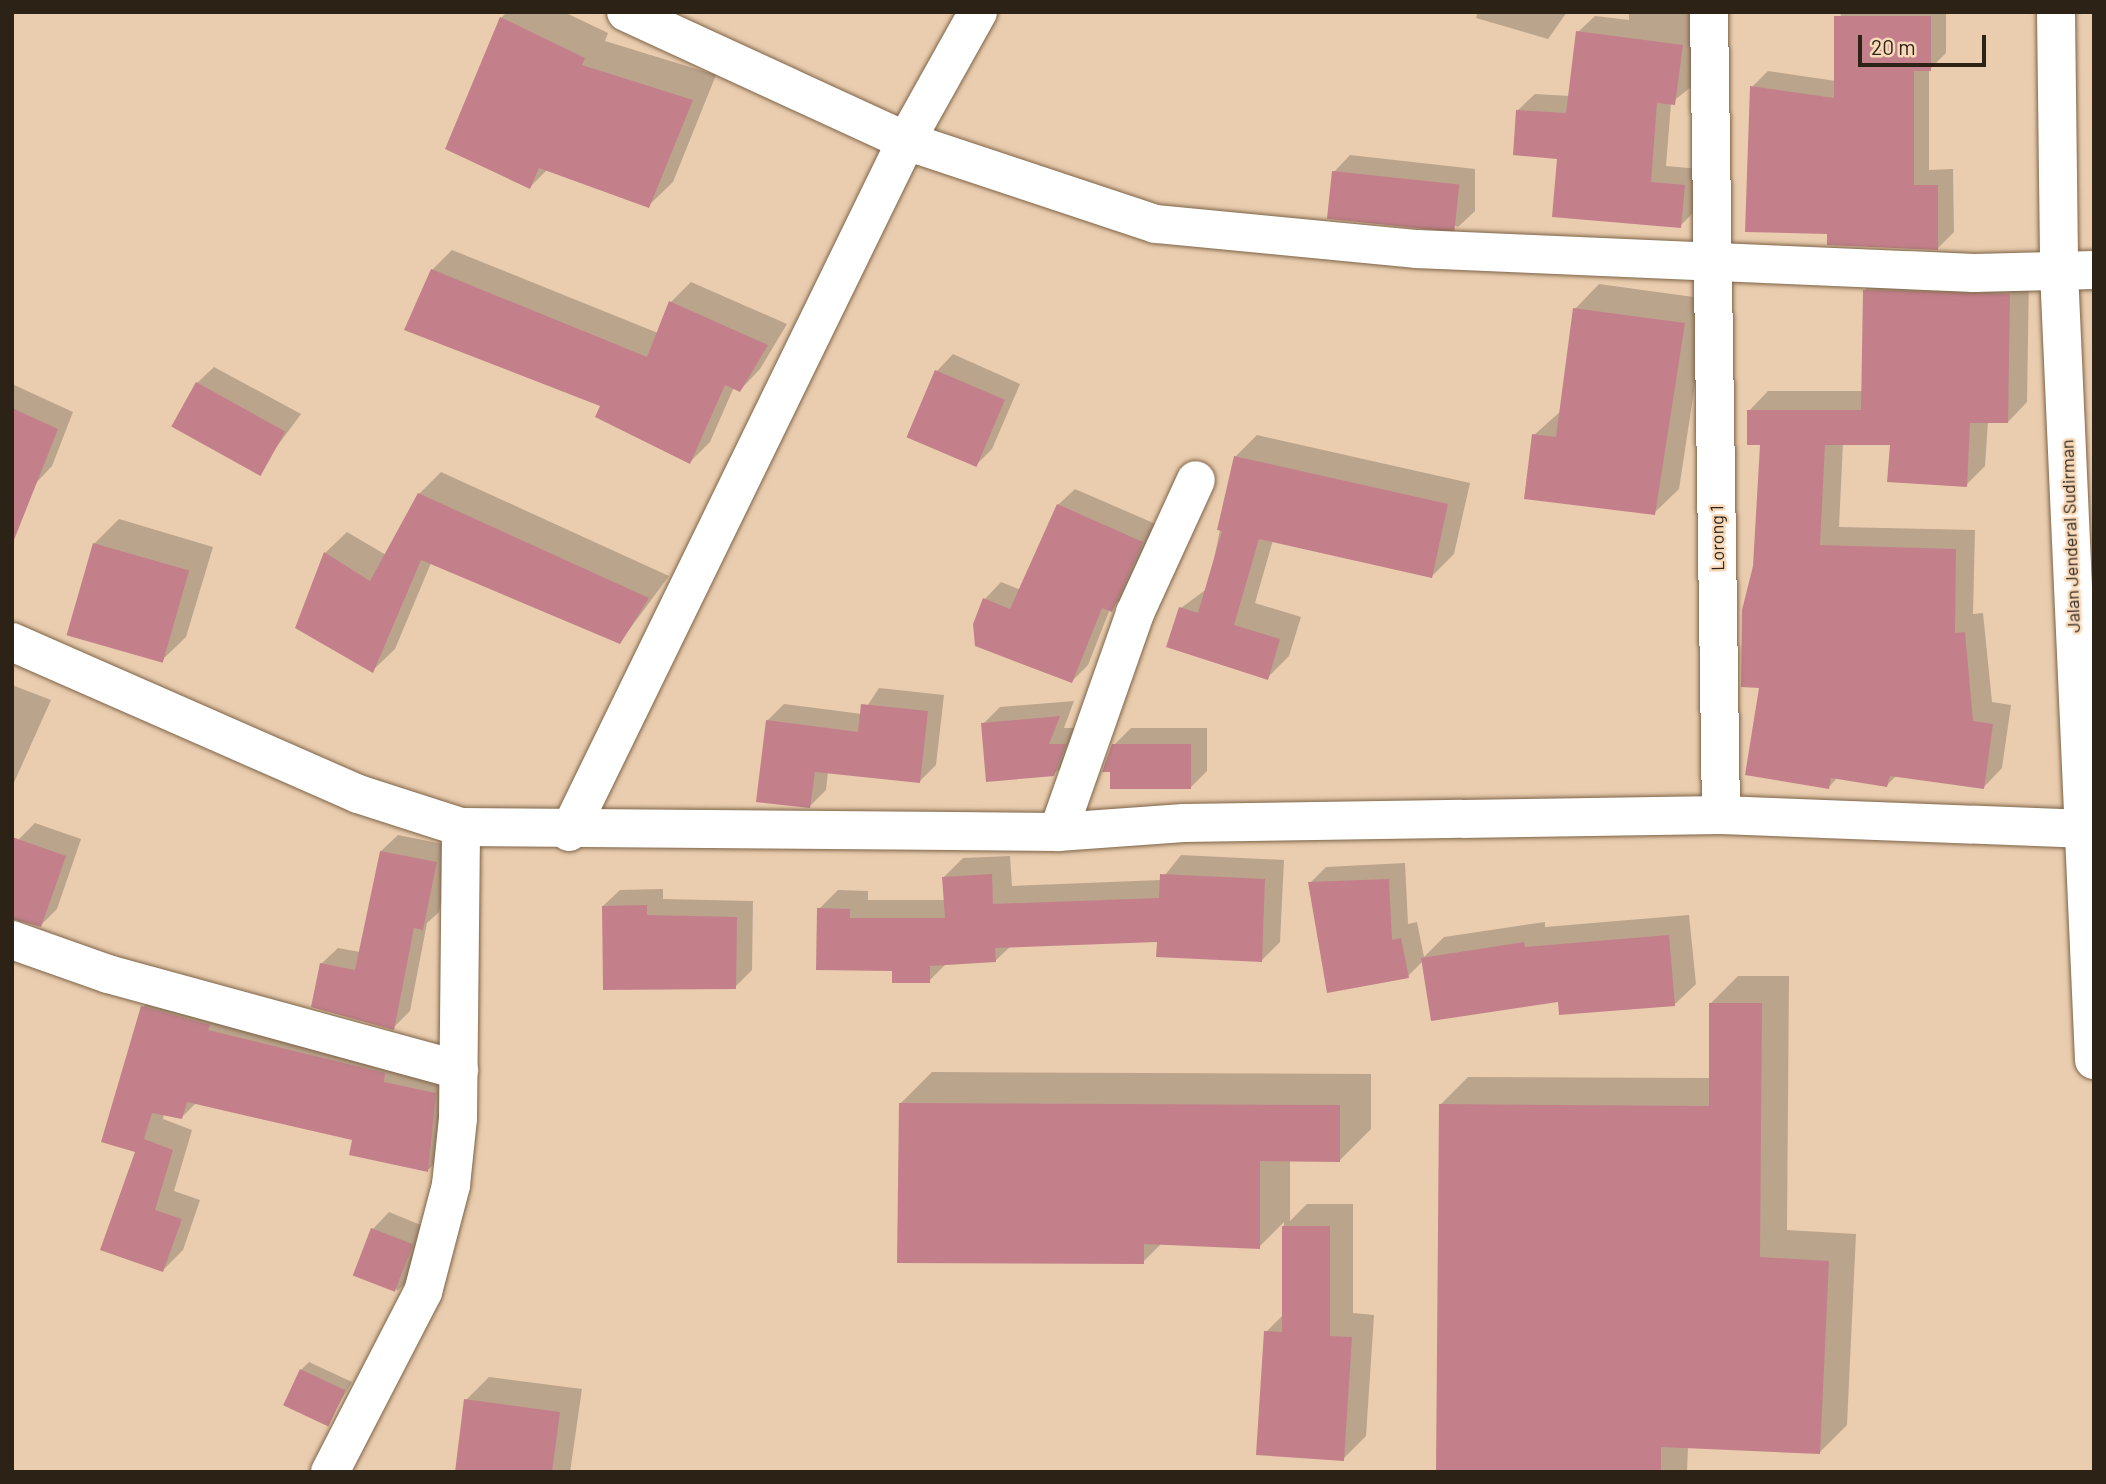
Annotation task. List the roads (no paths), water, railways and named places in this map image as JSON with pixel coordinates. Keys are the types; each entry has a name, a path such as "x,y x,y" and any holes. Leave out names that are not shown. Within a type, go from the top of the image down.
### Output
{"main road":[{"path":"625,12 906,141 1156,223 1417,249 1712,261 2076,270"},
{"path":"569,832 906,141 978,12"},
{"name":"Lorong 1","path":"1709,12 1721,816"},
{"name":"Jalan Jenderal Sudirman","path":"2056,12 2076,270 2086,720 2081,829 2094,1060"},
{"path":"1058,832 1135,613 1196,480"},
{"path":"12,642 358,794 461,827 569,832 1058,832 1184,823 1721,816 2081,829"},
{"path":"330,1472 424,1292 451,1185 459,1070 461,827"},
{"path":"12,940 120,978 459,1070"}]}
